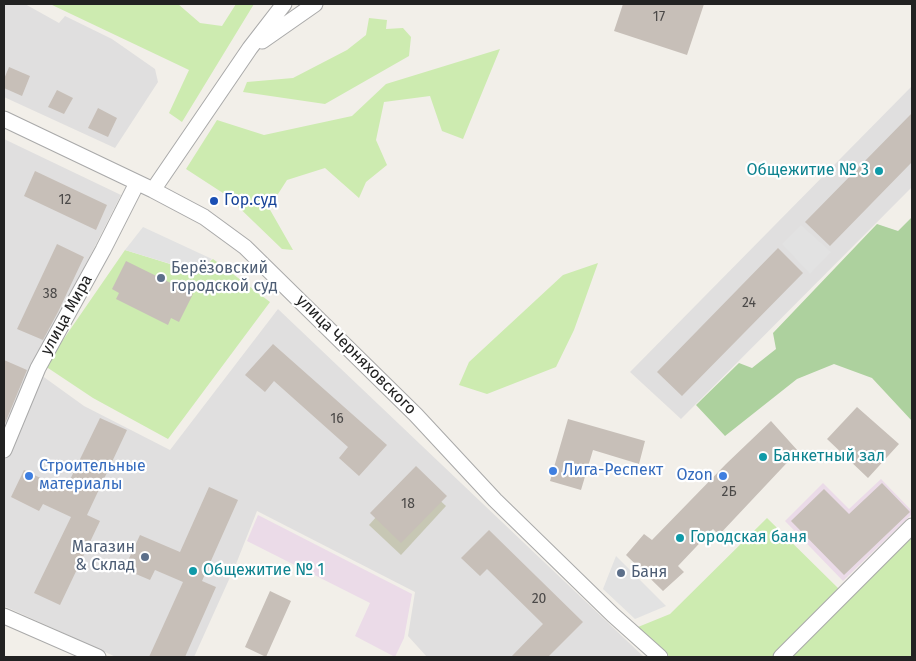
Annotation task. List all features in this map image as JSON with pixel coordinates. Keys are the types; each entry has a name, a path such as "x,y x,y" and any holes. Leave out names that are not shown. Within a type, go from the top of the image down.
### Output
{"street":[{"path":"153,190 250,48 284,4"},
{"path":"250,48 315,4"},
{"name":"улица Черняховского","path":"4,119 153,190 204,217 245,247 416,415 495,500 660,657"},
{"name":"улица Мира","path":"4,450 38,368 103,250 137,183"},
{"path":"781,657 912,526"},
{"path":"4,616 98,657"}],"shaded area":[{"path":"4,4 25,4 59,23 65,16 112,39 155,69 158,82 115,148 4,97"},
{"path":"912,86 912,187 681,419 630,372"},
{"path":"4,139 121,195 36,362 4,438"},
{"path":"801,225 831,252 810,274 782,244"},
{"name":"Берёзовский городской суд","path":"143,227 212,259 197,272 125,250"},
{"path":"278,309 644,657 427,657 408,636 415,592 257,511 236,564 194,657 116,657 4,606 4,462 41,375 84,406 170,450"},
{"path":"413,476 446,506 401,555 369,525"},
{"path":"881,479 912,511 912,514 843,581 785,521 823,483 849,509"},
{"path":"258,515 412,594 404,638 395,657 355,636 370,603 247,541"},
{"name":"Баня","path":"616,556 666,606 635,619 603,589"}],"green space":[{"path":"50,4 178,4 200,23 222,26 236,4 254,4 182,122 169,113 189,70"},
{"path":"369,18 387,20 386,29 403,28 411,37 409,56 325,104 243,92 247,82 293,78 347,50 366,35"},
{"path":"500,49 463,139 442,131 430,96 384,102 376,140 387,165 366,182 359,198 325,168 287,180 269,208 293,250 282,249 226,195 186,169 217,120 264,135 352,116 386,84"},
{"path":"912,217 912,421 872,378 834,364 797,379 725,436 696,405 739,363 752,368 776,349 773,333 877,224 898,231"},
{"path":"125,250 196,272 213,259 270,302 168,439 93,398 45,366"},
{"path":"598,263 574,330 556,367 487,394 459,385 469,362 563,275"},
{"path":"767,518 841,591 775,657 670,657 638,627 670,614"},
{"path":"912,536 912,657 791,657"}],"building":[{"path":"623,4 704,4 687,55 614,31"},
{"path":"9,67 30,76 22,96 4,88 4,79"},
{"path":"57,90 73,98 64,114 48,107"},
{"path":"98,108 117,118 108,137 88,128"},
{"name":"Общежитие № 3","path":"912,113 912,162 830,246 805,222"},
{"path":"35,171 107,205 96,230 24,196"},
{"path":"57,244 84,257 43,340 17,329"},
{"path":"778,248 803,273 682,396 657,372"},
{"path":"126,261 193,294 179,322 171,318 168,325 116,299 119,293 112,289"},
{"path":"273,344 387,445 359,476 339,458 348,447 274,381 265,392 245,375"},
{"path":"4,360 27,370 4,426"},
{"path":"857,407 899,444 868,478 827,439"},
{"path":"100,418 127,430 87,515 100,521 60,605 34,593 71,517 43,504 39,511 11,497 24,470 65,490"},
{"path":"568,419 645,441 639,464 593,450 581,490 550,481"},
{"path":"771,421 798,451 719,535 713,529 678,566 684,572 663,591 626,555 644,534 652,540"},
{"path":"416,466 447,496 401,543 370,513"},
{"path":"882,483 910,512 844,575 791,521 824,489 849,514"},
{"name":"Общежитие № 1","path":"209,487 238,500 202,581 216,587 185,657 149,657 183,582 155,570 150,580 124,569 140,535 180,552"},
{"path":"489,530 583,622 548,657 511,657 543,624 487,569 480,576 461,558"},
{"path":"270,591 291,601 266,657 245,647"}],"place":[{"name":"Общежитие № 3","path":"879,171"},
{"name":"Гор.суд","path":"214,201"},
{"name":"Берёзовский городской суд","path":"161,278"},
{"name":"Банкетный зал","path":"763,457"},
{"name":"Лига-Респект","path":"553,471"},
{"name":"Строительные материалы","path":"29,476"},
{"name":"Ozon","path":"723,476"},
{"name":"Городская баня","path":"680,538"},
{"name":"Магазин & Склад","path":"145,557"},
{"name":"Общежитие № 1","path":"193,571"},
{"name":"Баня","path":"621,573"}]}
